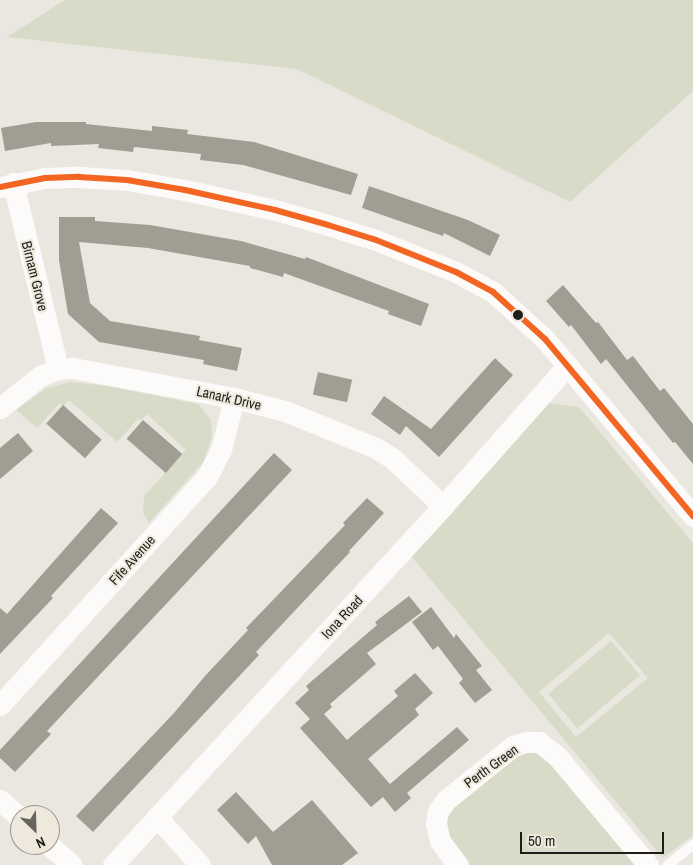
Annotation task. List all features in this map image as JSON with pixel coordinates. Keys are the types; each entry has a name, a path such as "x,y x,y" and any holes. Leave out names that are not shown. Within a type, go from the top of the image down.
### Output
{"street":[{"path":"6,185 45,178 79,177 127,180 185,190 275,210 376,240 456,272 493,292 528,322 568,366 693,516"},
{"name":"Birnam Grove","path":"6,185 58,369"},
{"name":"Iona Road","path":"113,865 443,506 568,366"},
{"name":"Lanark Drive","path":"0,408 40,376 58,369 94,371 234,398 285,412 376,448 392,458 443,506"},
{"name":"Fife Avenue","path":"0,705 207,477 221,450 234,398"},
{"name":"Perth Green","path":"458,865 440,841 436,822 438,811 446,800 513,746 525,742 539,742 557,756 648,865"},
{"path":"0,800 10,809"},
{"path":"157,817 200,865"},
{"path":"60,854 72,865"}],"lane":[{"path":"668,865 693,845"}],"green space":[{"path":"65,0 693,0 693,91 570,202 297,69 7,37"},
{"path":"70,382 107,386 198,404 211,420 212,436 204,461 149,523 143,512 144,496 186,450 147,414 141,420 139,418 117,442 69,400 63,406 60,403 37,428 16,410 45,389"},
{"path":"549,403 579,407 693,543 693,835 663,858 411,556","holes":["609,633 648,678 576,737 539,692"]},
{"path":"611,641 640,675 577,728 548,694"},
{"path":"518,752 541,752 638,865 467,865 446,839 444,815"}],"building":[{"path":"36,122 86,122 86,124 152,131 152,126 188,130 187,134 254,142 358,174 351,195 243,165 200,160 201,154 134,147 133,152 98,148 99,144 51,146 51,143 5,151 1,128"},
{"path":"369,186 468,220 500,235 490,256 444,233 443,236 362,208"},
{"path":"59,217 95,217 95,221 150,225 241,241 305,259 306,257 429,304 421,326 388,314 389,311 284,273 283,277 250,268 250,266 148,248 79,242 90,303 110,321 200,336 199,340 242,348 237,371 203,364 204,360 99,342 68,314 59,260"},
{"path":"563,285 596,323 598,322 627,360 633,356 660,391 664,388 693,424 693,464 675,442 673,443 606,359 601,364 571,325 569,327 546,301"},
{"path":"495,358 513,375 439,457 406,426 400,435 371,414 384,396 431,429"},
{"path":"318,372 352,380 347,402 313,394"},
{"path":"63,405 102,440 85,458 46,424"},
{"path":"143,420 182,454 166,473 127,439"},
{"path":"18,433 33,451 0,479 0,448"},
{"path":"274,453 292,470 47,731 51,734 15,772 0,758 0,750"},
{"path":"367,498 384,513 256,652 259,655 93,832 76,816 174,713 248,630 246,628 345,525 343,523"},
{"path":"101,508 118,523 51,596 53,598 0,654 0,608 7,614"},
{"path":"409,596 422,612 367,653 376,664 330,704 332,707 324,714 347,740 398,696 394,691 415,673 433,693 415,709 419,715 368,759 390,784 457,727 469,740 407,793 411,798 395,812 383,797 371,807 300,728 310,719 295,703 309,690 306,686 377,625 375,622"},
{"path":"431,607 454,638 456,634 482,666 476,670 492,690 475,703 459,683 463,679 438,646 433,650 412,622"},
{"path":"236,792 273,832 312,800 358,853 342,865 272,865 256,836 248,844 217,810"}],"transit line":[{"path":"0,187 45,178 79,177 127,180 185,190 275,210 328,225 376,240 456,272 493,292 545,339 693,516"}]}
